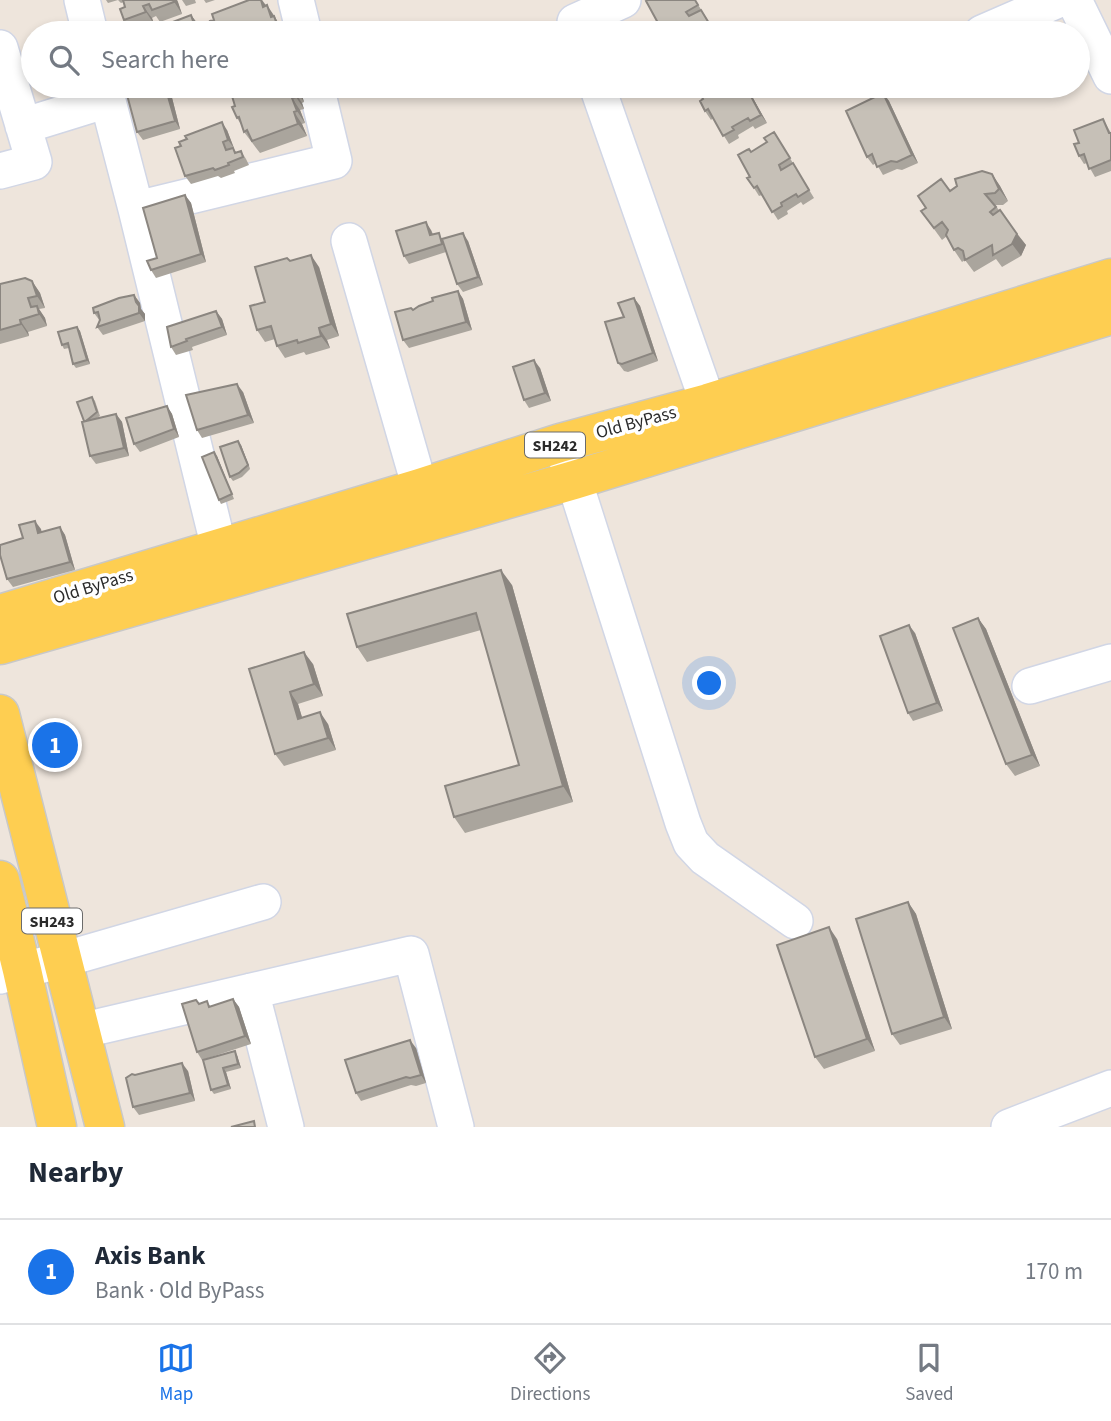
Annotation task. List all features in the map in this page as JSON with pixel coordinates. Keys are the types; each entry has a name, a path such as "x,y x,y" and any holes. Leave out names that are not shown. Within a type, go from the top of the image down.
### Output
{"main road":[{"name":"Old ByPass","path":"0,614 420,488 560,443 708,403 1111,278"},
{"path":"0,645 574,480 1111,315"},
{"name":"SH243","path":"0,714 105,1127"},
{"name":"SH243","path":"0,880 11,973 57,1127"}],"street":[{"path":"82,0 87,21"},
{"path":"296,0 301,21"},
{"path":"573,19 622,0"},
{"path":"1010,21 1058,0"},
{"path":"1074,0 1084,21"},
{"path":"1090,33 1111,76"},
{"path":"0,48 34,162 0,172"},
{"path":"23,126 93,98"},
{"path":"107,98 219,548"},
{"path":"136,209 334,161 319,98"},
{"path":"601,98 708,403"},
{"path":"349,241 420,488"},
{"path":"560,443 691,843 705,858 795,921"},
{"path":"1030,686 1111,662"},
{"path":"11,973 263,902"},
{"path":"80,1031 411,954 456,1127"},
{"path":"251,991 286,1127"},
{"path":"1009,1127 1111,1088"}],"building":[{"path":"123,0 174,2 152,10 149,4 143,6 146,12 124,20 120,9 125,7"},
{"path":"249,0 261,0 263,7 267,5 271,17 274,16 276,21 210,21 214,20 212,14"},
{"path":"695,0 698,5 686,12 689,16 701,10 708,21 657,21 646,1"},
{"path":"191,15 193,21 175,21"},
{"path":"128,98 168,98 175,121 137,132"},
{"path":"233,98 292,98 298,124 252,141 247,130 244,132 239,117 237,118 232,107 235,106"},
{"path":"752,98 761,115 750,121 748,118 723,136 708,109 705,111 700,101"},
{"path":"873,98 885,98 912,155 877,167 872,154 867,157 846,111"},
{"path":"1103,119 1111,133 1111,160 1089,169 1084,154 1079,156 1074,144 1079,143 1074,130"},
{"path":"222,122 228,140 223,142 226,150 233,148 235,153 241,151 243,157 215,170 213,168 185,176 175,148 181,146 179,142 187,139 185,136"},
{"path":"774,132 790,158 779,165 781,170 793,163 809,190 798,197 796,194 772,212 757,186 754,188 747,178 750,177 738,155 749,149 751,152 767,142 764,138"},
{"path":"982,171 992,174 999,189 995,193 985,194 996,207 990,212 993,215 1000,210 1017,234 1012,244 993,255 992,245 965,260 963,251 958,248 954,250 946,235 948,230 942,222 934,228 921,211 926,208 918,196 941,179 950,191 957,186 955,179"},
{"path":"185,195 201,254 151,270 147,261 157,258 143,208"},
{"path":"426,222 430,235 439,233 442,244 404,256 396,231"},
{"path":"463,233 478,277 457,284 442,239"},
{"path":"311,255 331,324 319,328 321,336 277,346 271,326 257,330 250,306 265,302 255,267"},
{"path":"25,278 32,281 37,296 28,298 31,307 37,306 39,314 20,320 21,324 0,330 0,284"},
{"path":"458,291 466,322 403,340 395,312 411,308 413,310 433,301 432,298"},
{"path":"134,295 139,313 97,327 100,320 98,312 94,313 93,308"},
{"path":"634,298 653,353 622,364 618,363 605,322 624,317 618,303"},
{"path":"216,311 222,327 171,347 167,327"},
{"path":"77,327 87,360 73,364 68,343 62,345 58,332"},
{"path":"534,360 545,393 524,400 513,367"},
{"path":"237,384 248,415 197,430 186,395"},
{"path":"92,397 97,412 84,421 77,402"},
{"path":"167,406 174,429 134,444 126,418"},
{"path":"116,414 124,448 90,456 82,422"},
{"path":"238,441 248,465 230,477 220,447"},
{"path":"214,452 232,494 219,500 202,457"},
{"path":"35,521 38,533 60,527 70,562 7,579 0,545 23,538 19,525"},
{"path":"501,570 563,786 454,817 445,786 519,765 476,613 357,647 347,614"},
{"path":"978,618 1032,755 1006,764 953,628"},
{"path":"909,625 937,703 908,713 880,636"},
{"path":"304,652 314,684 290,692 298,719 320,712 328,738 275,754 249,669"},
{"path":"908,902 944,1017 892,1034 856,919"},
{"path":"829,927 867,1039 815,1057 777,945"},
{"path":"233,999 245,1036 197,1052 182,1004 196,1000 199,1004 207,1001 209,1007"},
{"path":"410,1040 421,1075 356,1093 345,1060"},
{"path":"235,1051 238,1064 223,1068 228,1085 211,1090 203,1060"},
{"path":"182,1063 190,1093 133,1107 126,1078 132,1074"},
{"path":"254,1121 255,1127 231,1127"}],"place":[{"name":"Axis Bank","path":"55,745"}]}
